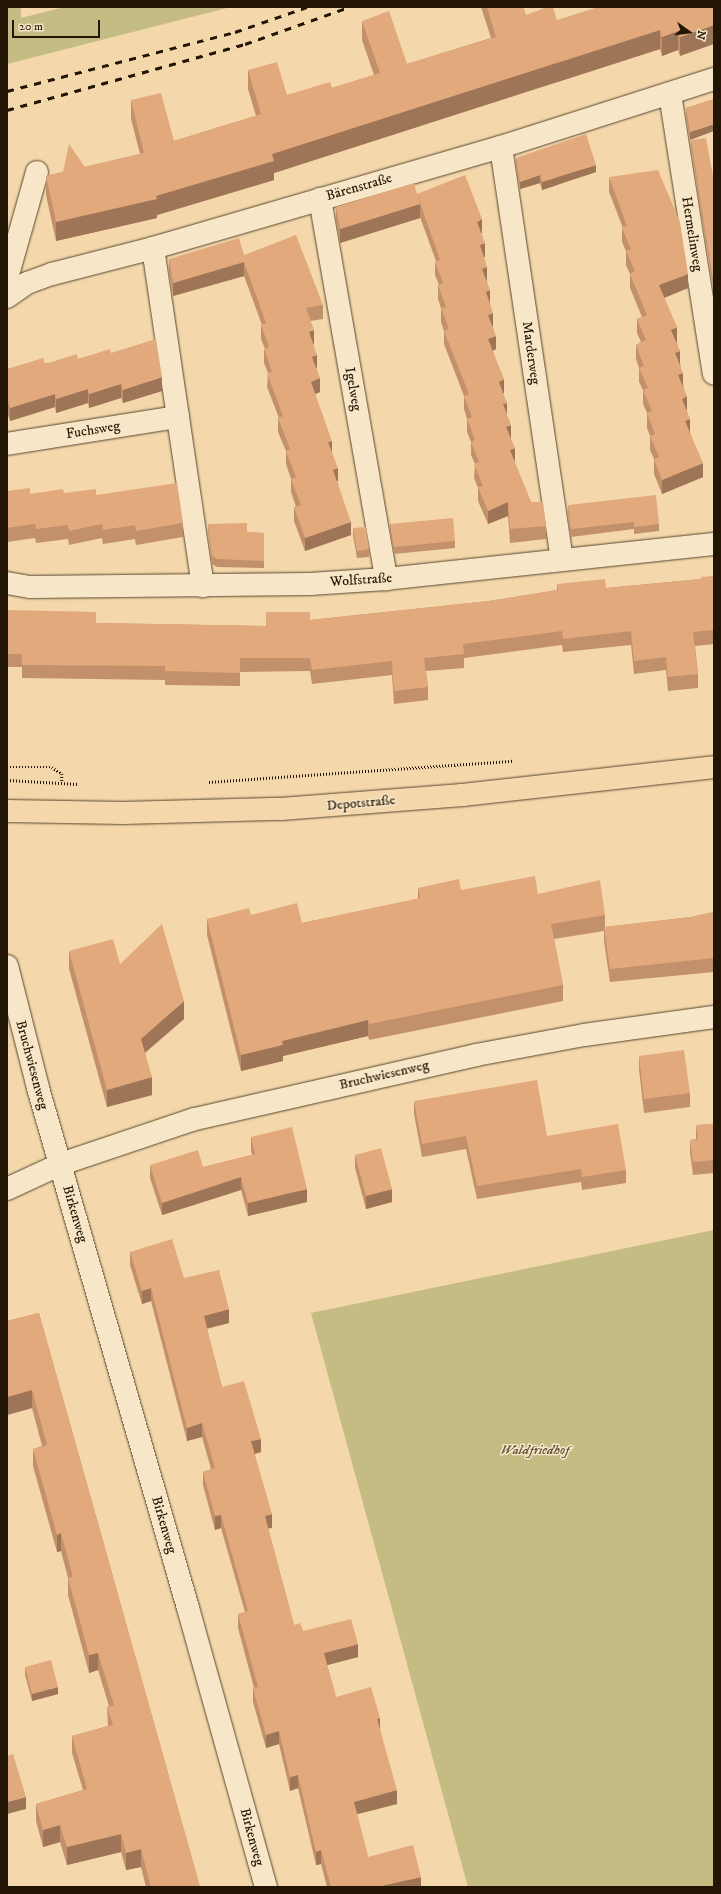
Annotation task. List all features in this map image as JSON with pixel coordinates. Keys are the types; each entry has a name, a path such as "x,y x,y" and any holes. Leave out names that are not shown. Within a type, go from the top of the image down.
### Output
{"main road":[{"name":"Depotstraße","path":"7,814 281,809 462,795 714,767"}],"street":[{"name":"Bärenstraße","path":"7,297 27,282 52,274 153,248 500,147 714,79"},
{"name":"Hermelinweg","path":"670,94 714,374"},
{"name":"Marderweg","path":"500,147 562,560"},
{"path":"7,278 37,172"},
{"name":"Igelweg","path":"320,199 386,579"},
{"path":"153,248 203,586"},
{"name":"Fuchsweg","path":"7,444 178,417"},
{"name":"Wolfstraße","path":"7,583 30,587 310,584 386,579 714,544"},
{"name":"Bruchwiesenweg","path":"7,966 38,1088 60,1164"},
{"name":"Bruchwiesenweg","path":"7,1189 60,1164 195,1119 374,1076 584,1035 714,1017"},
{"name":"Birkenweg","path":"60,1164 266,1887"}],"path":[{"path":"204,783 515,761"},
{"path":"7,767 52,767 62,774 62,782"},
{"path":"7,780 62,782 86,785"}],"green space":[{"path":"7,7 21,7 21,18 65,7 231,7 7,64"},
{"name":"Waldfriedhof","path":"714,1230 714,1887 468,1887 311,1313"}],"building":[{"path":"487,7 523,7 526,15 547,7 553,7 557,20 598,7 714,7 714,25 680,37 678,31 662,37 660,30 272,154 274,161 156,196 157,199 56,222 46,176 63,172 69,144 85,167 144,153 131,100 161,93 174,141 261,114 248,70 277,62 287,95 330,82 332,88 380,73 362,21 389,11 407,64 496,37"},
{"path":"714,99 714,124 690,132 686,108"},
{"path":"586,134 596,165 542,182 540,175 520,182 516,158"},
{"path":"706,138 714,181 714,286 691,140"},
{"path":"658,170 680,222 688,274 659,285 677,327 671,330 680,351 675,353 683,373 678,375 687,396 682,399 690,419 685,421 703,463 662,480 654,459 659,457 650,436 655,434 647,413 652,411 643,390 648,388 639,368 644,366 636,345 646,340 637,319 647,315 630,274 635,271 626,251 631,249 622,228 627,226 609,177"},
{"path":"465,175 482,219 477,222 485,243 480,245 487,267 482,269 490,290 486,292 493,313 488,315 496,336 488,339 504,379 499,382 507,403 503,404 511,425 506,427 515,448 510,450 531,502 543,502 546,526 510,529 508,502 488,511 478,487 483,486 474,464 479,462 471,442 475,440 467,419 472,417 464,396 469,394 444,331 449,329 441,308 446,307 438,285 443,283 435,262 440,260 418,197 420,204 340,229 336,207 414,183 417,194"},
{"path":"296,235 323,305 306,308 314,330 309,332 317,355 312,357 320,378 311,382 332,441 328,442 338,468 333,470 351,522 305,538 294,507 301,505 291,479 296,477 286,451 290,449 278,418 283,416 267,373 272,372 264,349 269,347 261,325 266,323 244,262 173,283 169,259 239,238 244,255"},
{"path":"156,339 162,377 123,390 121,384 89,394 88,389 56,399 55,394 10,408 7,399 7,369 43,358 45,364 77,354 78,359 110,349 111,353"},
{"path":"177,483 183,523 136,531 135,525 103,530 102,524 69,531 68,525 36,529 35,524 7,528 7,491 30,488 30,494 63,489 64,493 96,489 96,495"},
{"path":"656,495 659,524 634,527 634,522 571,529 568,505"},
{"path":"453,518 455,541 394,547 390,524"},
{"path":"247,523 247,532 264,533 264,561 217,559 212,556 208,524"},
{"path":"366,527 369,549 357,551 353,528"},
{"path":"714,576 714,630 693,632 698,674 668,677 666,657 634,661 631,631 563,639 562,631 463,644 464,654 424,658 428,687 394,691 392,661 312,670 310,658 240,658 240,673 165,671 165,666 22,665 22,654 7,654 7,610 96,612 96,623 266,626 266,612 310,612 310,620 489,601 558,590 557,584 605,579 606,588 701,579 701,577"},
{"path":"535,876 538,894 600,880 605,915 551,924 563,985 369,1024 368,1020 282,1041 283,1045 241,1055 207,919 249,908 251,915 297,903 302,923 420,898 418,888 459,879 461,890"},
{"path":"714,912 714,958 610,969 604,927 691,917"},
{"path":"162,924 184,1001 141,1039 152,1077 107,1090 69,951 113,939 120,964"},
{"path":"684,1050 690,1093 644,1099 639,1056"},
{"path":"537,1080 547,1136 618,1124 626,1170 582,1177 581,1169 477,1186 466,1136 422,1144 414,1101"},
{"path":"714,1124 714,1160 693,1162 690,1140 698,1139 696,1125"},
{"path":"292,1127 307,1189 248,1203 241,1177 162,1203 150,1165 198,1150 203,1167 255,1154 251,1137"},
{"path":"381,1148 392,1189 366,1196 355,1155"},
{"path":"172,1239 184,1278 219,1270 229,1309 204,1316 222,1387 244,1381 261,1439 251,1441 272,1514 265,1516 294,1625 300,1623 303,1631 351,1619 358,1644 324,1653 336,1697 371,1687 380,1718 377,1719 397,1790 354,1802 368,1857 413,1845 421,1877 377,1887 331,1887 321,1850 316,1852 298,1775 290,1777 279,1731 266,1735 253,1688 258,1687 238,1614 248,1611 221,1515 215,1516 203,1472 215,1468 202,1423 187,1428 151,1288 142,1291 130,1252"},
{"path":"39,1313 200,1887 151,1887 141,1849 126,1853 121,1834 67,1847 60,1825 43,1830 36,1804 87,1789 72,1736 113,1725 107,1707 114,1705 98,1653 89,1655 68,1578 73,1577 61,1533 57,1535 33,1449 47,1445 32,1390 7,1397 7,1321"},
{"path":"51,1660 58,1687 32,1694 25,1667"},
{"path":"13,1754 26,1797 7,1802 7,1756"}],"railway":[{"path":"7,91 235,32 307,7"},
{"path":"7,110 245,44 349,7"}]}
